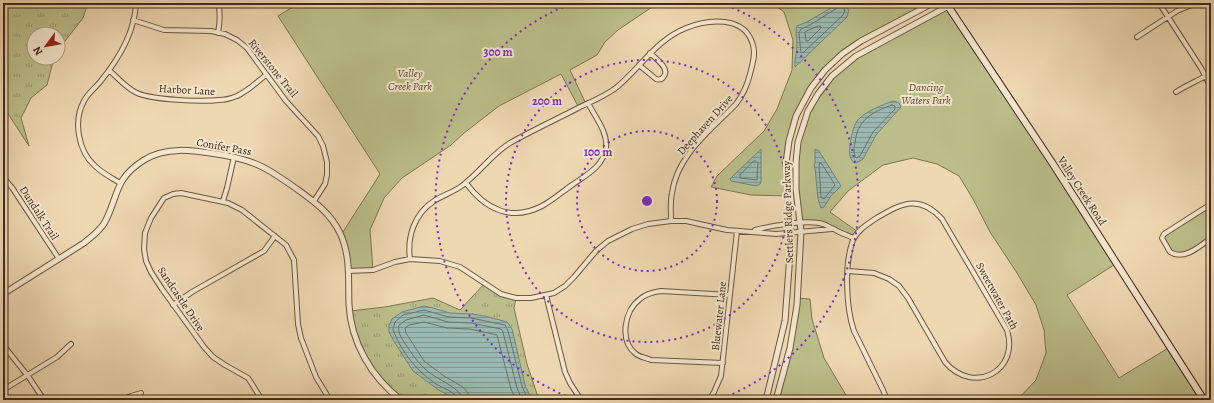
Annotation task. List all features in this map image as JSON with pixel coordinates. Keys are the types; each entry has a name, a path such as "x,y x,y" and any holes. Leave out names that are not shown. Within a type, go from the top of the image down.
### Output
{"main road":[{"name":"Valley Creek Road","path":"947,5 1053,164 1203,400"}],"street":[{"path":"120,183 94,166 85,153 79,138 78,123 84,101 109,70 126,43 131,31 136,3"},
{"path":"218,3 220,9 218,33"},
{"name":"Settlers Ridge Parkway","path":"766,400 785,321 790,233 786,175 791,129 796,116 811,88 833,61 850,48 933,3"},
{"name":"Settlers Ridge Parkway","path":"776,400 790,348 797,305 801,232 795,174 796,152 804,120 818,94 840,69 856,56 947,5 954,3"},
{"path":"1159,3 1206,76 1211,87"},
{"path":"1137,37 1177,11 1196,3"},
{"name":"Riverstone Trail","path":"133,20 164,30 211,31 237,40 247,48 286,101 318,136 324,146 327,162 327,175 325,184 314,201"},
{"name":"Deephaven Drive","path":"410,259 410,236 414,223 423,210 433,202 458,189 466,183 504,147 617,87 658,45 678,31 694,25 720,21 732,23 743,29 750,39 754,50 747,85 742,97 691,151 682,163 676,177 672,193 671,221"},
{"path":"639,65 656,79 659,80 663,78 666,73 664,68 650,53"},
{"name":"Harbor Lane","path":"109,70 130,89 138,94 151,97 203,100 220,100 236,96 249,89 266,75"},
{"path":"1176,92 1211,73"},
{"path":"466,183 482,201 505,212 524,212 543,205 594,169 602,159 606,147 605,136 588,103"},
{"name":"Conifer Pass","path":"3,294 84,243 95,234 104,224 120,183 124,177 132,168 156,154 172,150 248,160 268,169 314,201 328,215 340,232 345,248 348,271 351,322 358,344 368,365 386,387 401,400"},
{"path":"223,201 234,157"},
{"name":"Dundalk Trail","path":"3,177 14,189 59,259"},
{"name":"Sandcastle Drive","path":"262,400 248,378 225,366 213,357 204,347 151,272 146,261 144,249 145,233 151,218 164,198 177,193 223,201 242,210 286,245 294,260 298,324 301,338 316,377 330,400"},
{"name":"Sweetwater Path","path":"848,271 882,275 899,286 908,298 946,362 951,368 963,376 979,378 995,373 1006,359 1010,345 1007,330 942,219 936,212 920,204 904,204 890,209 866,225 854,238"},
{"path":"1211,212 1209,206 1164,234 1162,238 1170,252 1179,255 1187,253 1211,238"},
{"path":"348,271 374,270 395,262 410,259 440,261 460,267 501,294 516,298 531,298 554,293 565,286 596,251 608,241 639,226 671,221 691,222 737,231 753,231 776,234 832,229"},
{"path":"753,231 800,223 818,222 854,238 850,253 847,295 851,323 858,341 887,400"},
{"name":"Bluewater Lane","path":"709,400 718,384 723,363 737,231"},
{"path":"173,305 192,292 264,251 275,236"},
{"path":"723,363 651,360 643,358 636,354 630,347 625,331 630,312 635,304 646,295 653,292 660,291 730,295"},
{"path":"546,295 565,372 570,383 582,400"},
{"path":"3,390 57,357 71,344"},
{"path":"3,345 28,376 44,400"},
{"path":"121,400 141,393"}],"green space":[{"path":"3,3 88,3 83,18 66,40 66,26 26,26 26,66 52,66 47,85 31,98 21,118 29,146 3,106"},
{"name":"Valley Creek Park","path":"299,3 658,3 618,30 605,42 597,55 570,70 586,104 579,108 561,74 499,106 451,145 402,178 384,198 370,230 373,270 348,271 341,235 380,174 278,16"},
{"path":"772,3 933,3 842,54 805,98 789,141 787,196 751,195 711,187 717,176 764,131 777,109 792,70 793,40 784,12"},
{"name":"Dancing Waters Park","path":"948,6 1117,263 1067,295 1119,378 1170,347 1200,397 1194,400 1017,400 1036,380 1046,353 1044,330 1036,305 990,232 959,176 937,164 913,158 883,165 848,191 830,212 858,232 854,238 825,224 800,223 796,189 801,132 818,94 848,62"},
{"path":"1208,207 1211,212 1211,238 1187,253 1174,254 1162,236"},
{"path":"485,283 492,289 516,298 514,308 527,364 539,400 401,400 396,396 362,354 350,311 385,307 433,298 460,310"},
{"path":"797,298 810,299 812,319 824,358 849,400 776,400 790,348"}],"water":[{"path":"841,4 849,10 847,17 795,67 797,26 807,22 836,5"},
{"path":"893,101 899,103 901,107 876,135 863,159 854,163 850,157 850,148 852,133 857,121 869,112"},
{"path":"761,149 760,184 756,186 731,181 730,179"},
{"path":"815,149 819,151 841,186 831,196 824,207 821,208 818,199 814,165"},
{"path":"424,306 450,313 485,316 507,322 512,329 525,385 532,400 457,400 437,389 413,371 393,340 389,332 389,326 392,319 402,312"}]}
